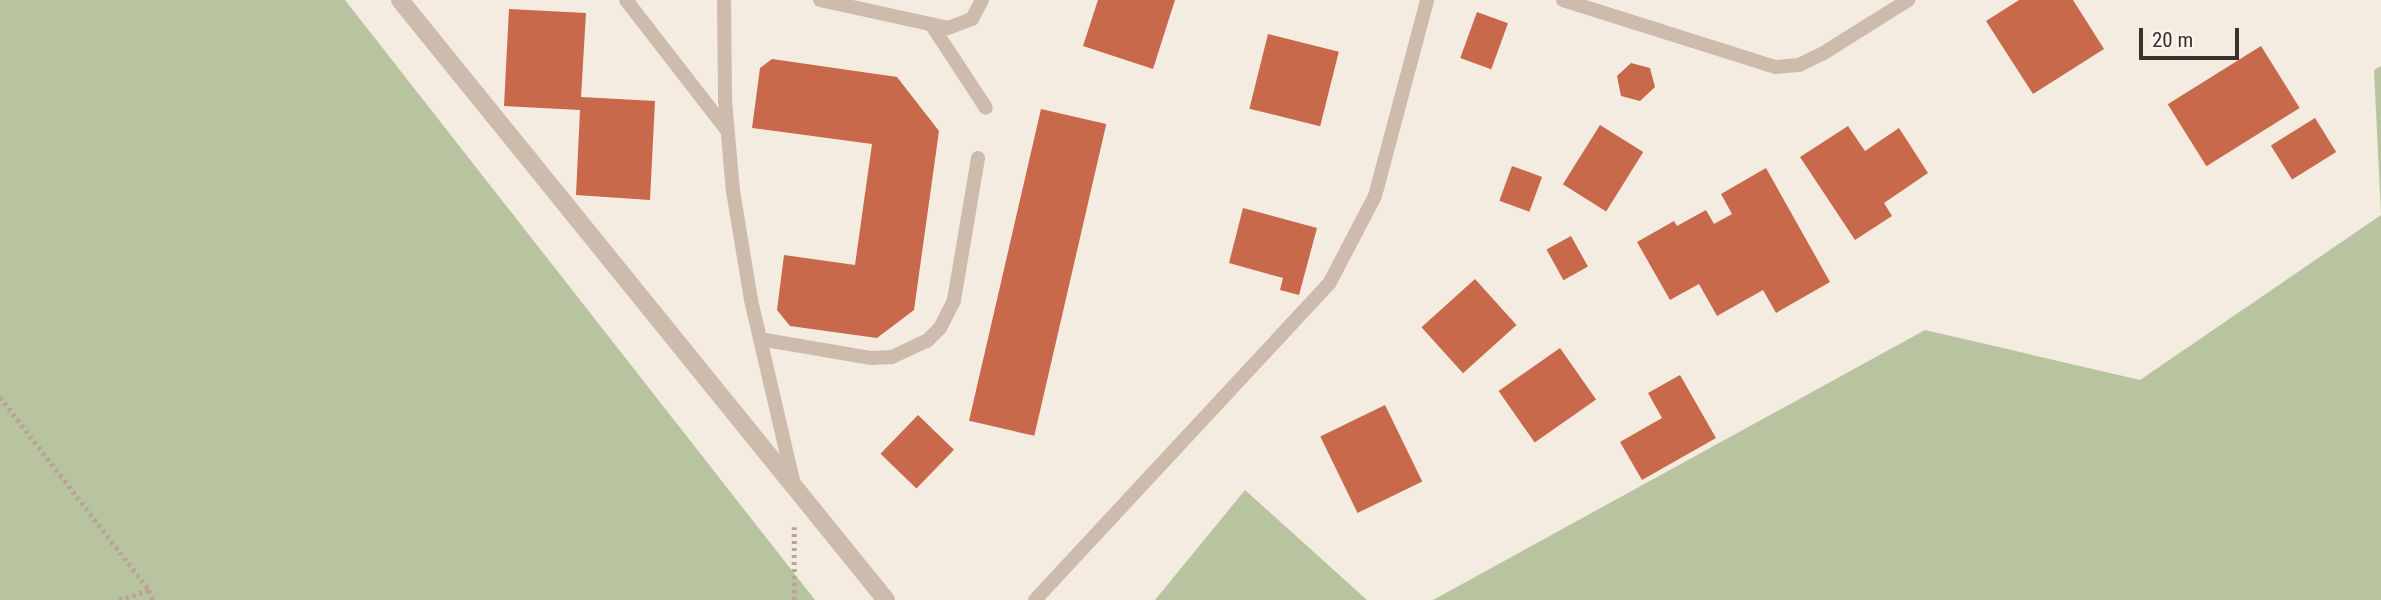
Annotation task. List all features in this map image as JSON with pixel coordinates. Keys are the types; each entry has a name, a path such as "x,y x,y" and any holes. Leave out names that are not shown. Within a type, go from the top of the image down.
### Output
{"street":[{"path":"400,0 887,600"}],"lane":[{"path":"626,0 728,131"},
{"path":"724,0 728,131 743,257 794,485"},
{"path":"820,0 930,24 962,26 972,19 982,0"},
{"path":"1035,600 1135,487 1302,317 1329,284 1375,196 1427,0"},
{"path":"1563,0 1776,67 1799,65 1822,54 1908,0"},
{"path":"930,24 986,108"},
{"path":"760,339 871,358 892,357 927,341 940,328 954,300 978,158"}],"path":[{"path":"0,397 149,590 153,600"},
{"path":"794,485 794,600"},
{"path":"119,600 149,590"}],"green space":[{"path":"0,0 345,0 815,600 0,600"},
{"path":"2381,66 2381,215 2374,70"},
{"path":"2381,215 2381,600 1433,600 1925,330 2140,380"},
{"path":"1245,490 1367,600 1155,600"}],"building":[{"path":"1098,0 1175,0 1153,69 1083,46"},
{"path":"2019,0 2073,0 2104,49 2033,94 1986,21"},
{"path":"509,9 586,13 581,97 655,101 650,200 576,195 580,110 504,106"},
{"path":"1477,12 1508,23 1491,69 1460,58"},
{"path":"1268,34 1339,52 1320,126 1249,109"},
{"path":"2261,46 2300,108 2206,166 2168,104"},
{"path":"772,59 897,77 939,131 914,310 877,338 790,326 777,310 784,255 855,265 872,144 752,128 760,68"},
{"path":"1631,63 1650,68 1655,87 1640,101 1621,96 1617,76"},
{"path":"1041,109 1106,124 1034,436 969,421"},
{"path":"2315,118 2336,152 2292,179 2271,146"},
{"path":"1600,125 1643,152 1606,211 1563,184"},
{"path":"1848,126 1865,151 1899,128 1928,173 1884,203 1892,216 1855,240 1800,157"},
{"path":"1512,166 1542,177 1529,212 1499,201"},
{"path":"1766,168 1830,282 1776,313 1763,290 1717,316 1699,284 1670,300 1637,242 1674,221 1677,226 1706,210 1714,224 1732,214 1721,194"},
{"path":"1243,208 1317,228 1299,295 1280,290 1283,278 1229,263"},
{"path":"1571,236 1588,267 1563,280 1547,250"},
{"path":"1475,279 1516,325 1463,373 1421,327"},
{"path":"1560,348 1596,400 1535,443 1499,391"},
{"path":"1680,375 1716,438 1642,480 1620,442 1662,418 1648,393"},
{"path":"1385,405 1422,481 1358,513 1320,437"},
{"path":"918,415 954,450 916,489 880,454"}]}
